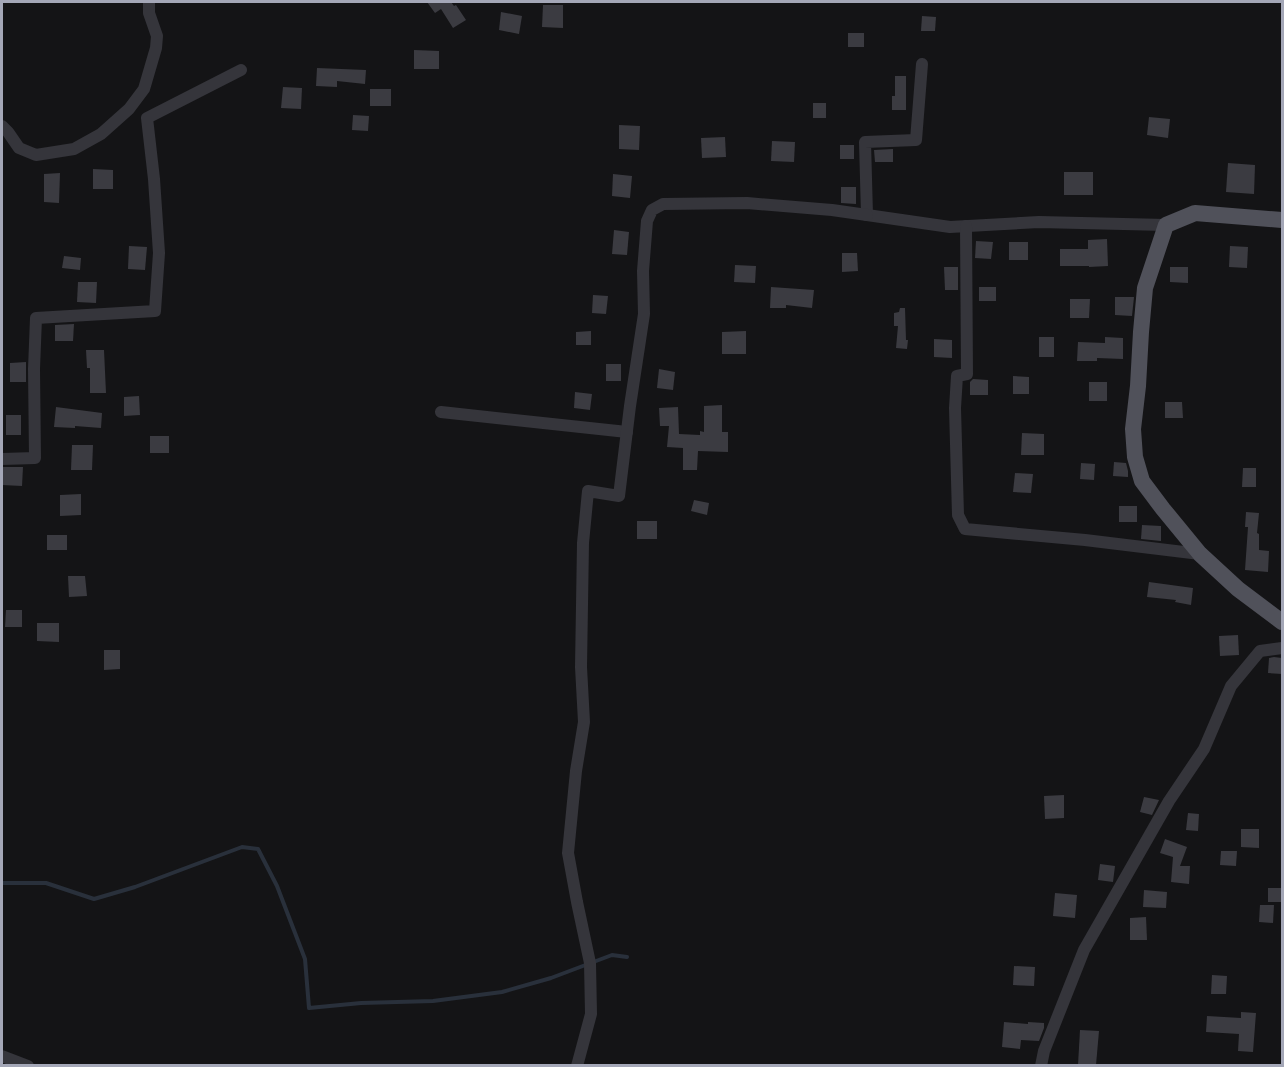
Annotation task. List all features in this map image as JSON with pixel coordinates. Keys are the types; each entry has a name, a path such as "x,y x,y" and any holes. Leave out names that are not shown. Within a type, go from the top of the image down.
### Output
{"main road":[{"path":"1282,220 1195,213 1166,225 1145,288 1133,429 1135,457 1142,481 1162,509 1200,554 1238,589 1282,622"}],"street":[{"path":"2,126 19,148 36,155 74,149 101,134 129,109 144,89 156,48 157,36 149,13 149,2"},
{"path":"867,215 865,142 916,140 922,64"},
{"path":"2,459 35,458 36,318 156,311 159,253 147,118 242,70"},
{"path":"578,1065 591,1014 590,963 568,853 576,771 584,722 581,667 583,543 588,491 619,496 644,314 643,271 646,221 652,210 663,204 747,203 800,207 950,227 1039,222 1166,225"},
{"path":"966,226 967,374 957,376 955,408 958,515 965,529 1200,554"},
{"path":"441,412 627,432"},
{"path":"1041,1065 1044,1051 1084,950 1168,801 1204,749 1231,686 1260,651 1282,648"},
{"path":"2,1056 28,1065"}],"building":[{"path":"427,2 451,2 454,6 456,5 466,20 453,28 441,9 435,13"},
{"path":"543,5 563,5 563,28 542,27"},
{"path":"501,12 522,16 519,34 499,30"},
{"path":"922,16 936,17 935,31 921,31"},
{"path":"848,33 864,33 864,47 848,47"},
{"path":"414,50 439,51 439,69 414,69"},
{"path":"317,68 366,70 365,84 337,81 337,87 316,86"},
{"path":"895,76 906,76 906,110 892,110"},
{"path":"283,87 302,88 301,109 281,108"},
{"path":"370,89 391,89 391,106 370,106"},
{"path":"813,103 826,103 826,118 813,118"},
{"path":"353,115 369,116 368,131 352,130"},
{"path":"1149,117 1170,119 1168,138 1147,135"},
{"path":"619,125 640,126 639,150 619,149"},
{"path":"725,137 726,157 702,158 701,138"},
{"path":"772,141 795,142 794,162 771,161"},
{"path":"840,145 854,145 854,159 840,159"},
{"path":"893,149 893,162 875,162 874,150"},
{"path":"1228,163 1255,165 1254,194 1226,192"},
{"path":"93,169 113,170 113,189 93,189"},
{"path":"1064,172 1093,172 1093,195 1064,195"},
{"path":"60,173 59,203 44,202 44,174"},
{"path":"613,174 632,176 630,198 612,196"},
{"path":"841,187 856,187 856,204 841,203"},
{"path":"614,230 629,232 627,255 612,254"},
{"path":"1107,239 1108,266 1060,266 1060,249 1088,249 1088,240"},
{"path":"976,241 993,242 991,259 975,258"},
{"path":"1009,242 1028,242 1028,260 1009,260"},
{"path":"129,246 147,247 145,270 128,269"},
{"path":"1230,246 1248,247 1247,268 1229,267"},
{"path":"842,253 857,253 858,271 842,272"},
{"path":"64,256 81,258 80,270 62,268"},
{"path":"735,265 756,266 755,283 734,282"},
{"path":"944,267 958,267 958,290 945,290"},
{"path":"1170,267 1188,267 1188,283 1170,282"},
{"path":"78,282 97,282 96,303 77,302"},
{"path":"771,287 814,290 812,308 786,305 786,308 770,308"},
{"path":"979,287 996,287 996,301 979,301"},
{"path":"593,295 608,296 606,314 592,313"},
{"path":"1115,297 1134,297 1132,316 1115,315"},
{"path":"1070,299 1090,299 1089,318 1070,318"},
{"path":"900,308 905,308 907,349 896,348 898,326 894,326 894,313 899,312"},
{"path":"74,324 73,341 55,341 55,325"},
{"path":"591,331 591,345 576,345 576,332"},
{"path":"746,331 746,354 722,354 722,332"},
{"path":"1039,337 1054,337 1054,357 1039,357"},
{"path":"1105,337 1123,338 1123,359 1097,358 1097,361 1077,361 1078,342 1105,343"},
{"path":"934,339 952,340 952,358 934,357"},
{"path":"86,350 104,350 106,393 90,393 90,368 87,368"},
{"path":"26,362 26,382 10,382 10,363"},
{"path":"606,364 621,364 621,381 606,381"},
{"path":"659,369 675,372 673,390 657,388"},
{"path":"1013,376 1029,377 1029,394 1013,394"},
{"path":"973,379 988,380 988,395 970,395 970,382"},
{"path":"1089,382 1107,382 1107,401 1089,401"},
{"path":"575,392 592,394 590,410 574,408"},
{"path":"139,396 140,415 124,416 124,397"},
{"path":"1165,402 1182,402 1183,418 1165,418"},
{"path":"722,405 722,432 728,432 728,452 698,451 697,470 683,470 683,448 667,447 669,426 660,426 659,408 678,407 679,434 700,435 700,431 704,432 704,406"},
{"path":"56,407 102,413 101,428 54,427"},
{"path":"6,415 21,415 21,435 6,435"},
{"path":"1022,433 1044,434 1044,455 1021,455"},
{"path":"150,436 169,436 169,453 150,453"},
{"path":"72,445 93,445 92,470 71,470"},
{"path":"1114,462 1126,463 1128,477 1113,476"},
{"path":"1081,463 1095,464 1094,480 1080,479"},
{"path":"2,467 23,467 22,486 2,485"},
{"path":"1243,468 1256,468 1256,487 1242,487"},
{"path":"1015,473 1033,474 1031,493 1013,492"},
{"path":"81,494 81,515 60,516 60,495"},
{"path":"694,500 709,503 707,515 691,511"},
{"path":"1119,506 1137,506 1137,522 1119,522"},
{"path":"1246,512 1259,513 1257,533 1259,534 1259,550 1269,551 1268,572 1245,570 1248,527 1245,527"},
{"path":"637,521 657,521 657,539 637,539"},
{"path":"1142,525 1161,526 1161,541 1141,539"},
{"path":"47,535 67,535 67,550 47,550"},
{"path":"68,576 85,576 87,596 69,597"},
{"path":"1149,582 1193,588 1191,605 1175,602 1176,600 1147,597"},
{"path":"6,610 22,610 22,627 5,627"},
{"path":"37,623 59,623 59,642 37,641"},
{"path":"1238,635 1239,655 1220,656 1219,636"},
{"path":"104,650 120,650 120,669 104,670"},
{"path":"1269,658 1282,658 1282,674 1268,673"},
{"path":"1064,795 1064,818 1045,819 1044,796"},
{"path":"1144,797 1159,800 1152,815 1140,812"},
{"path":"1188,813 1199,814 1198,831 1186,830"},
{"path":"1241,829 1259,829 1259,848 1241,847"},
{"path":"1165,839 1187,847 1180,866 1190,866 1189,884 1171,882 1173,857 1160,853"},
{"path":"1221,851 1237,851 1236,866 1220,865"},
{"path":"1100,864 1115,866 1113,882 1098,880"},
{"path":"1268,888 1282,888 1282,902 1268,902"},
{"path":"1144,890 1167,892 1166,908 1143,907"},
{"path":"1055,893 1077,895 1075,918 1053,916"},
{"path":"1260,905 1274,905 1273,923 1259,922"},
{"path":"1146,917 1147,940 1130,940 1130,918"},
{"path":"1014,966 1035,967 1034,986 1013,985"},
{"path":"1212,975 1227,976 1226,994 1211,994"},
{"path":"1241,1012 1256,1013 1253,1052 1238,1051 1239,1034 1206,1032 1207,1016 1241,1018"},
{"path":"1004,1022 1044,1023 1044,1028 1039,1041 1021,1040 1020,1049 1002,1047"},
{"path":"1080,1030 1099,1031 1096,1065 1078,1065"}],"waterway":[{"path":"2,883 46,883 94,899 135,887 242,847 258,849 277,886 305,959 309,1008 361,1003 433,1001 502,992 551,978 612,955 627,957"}]}
